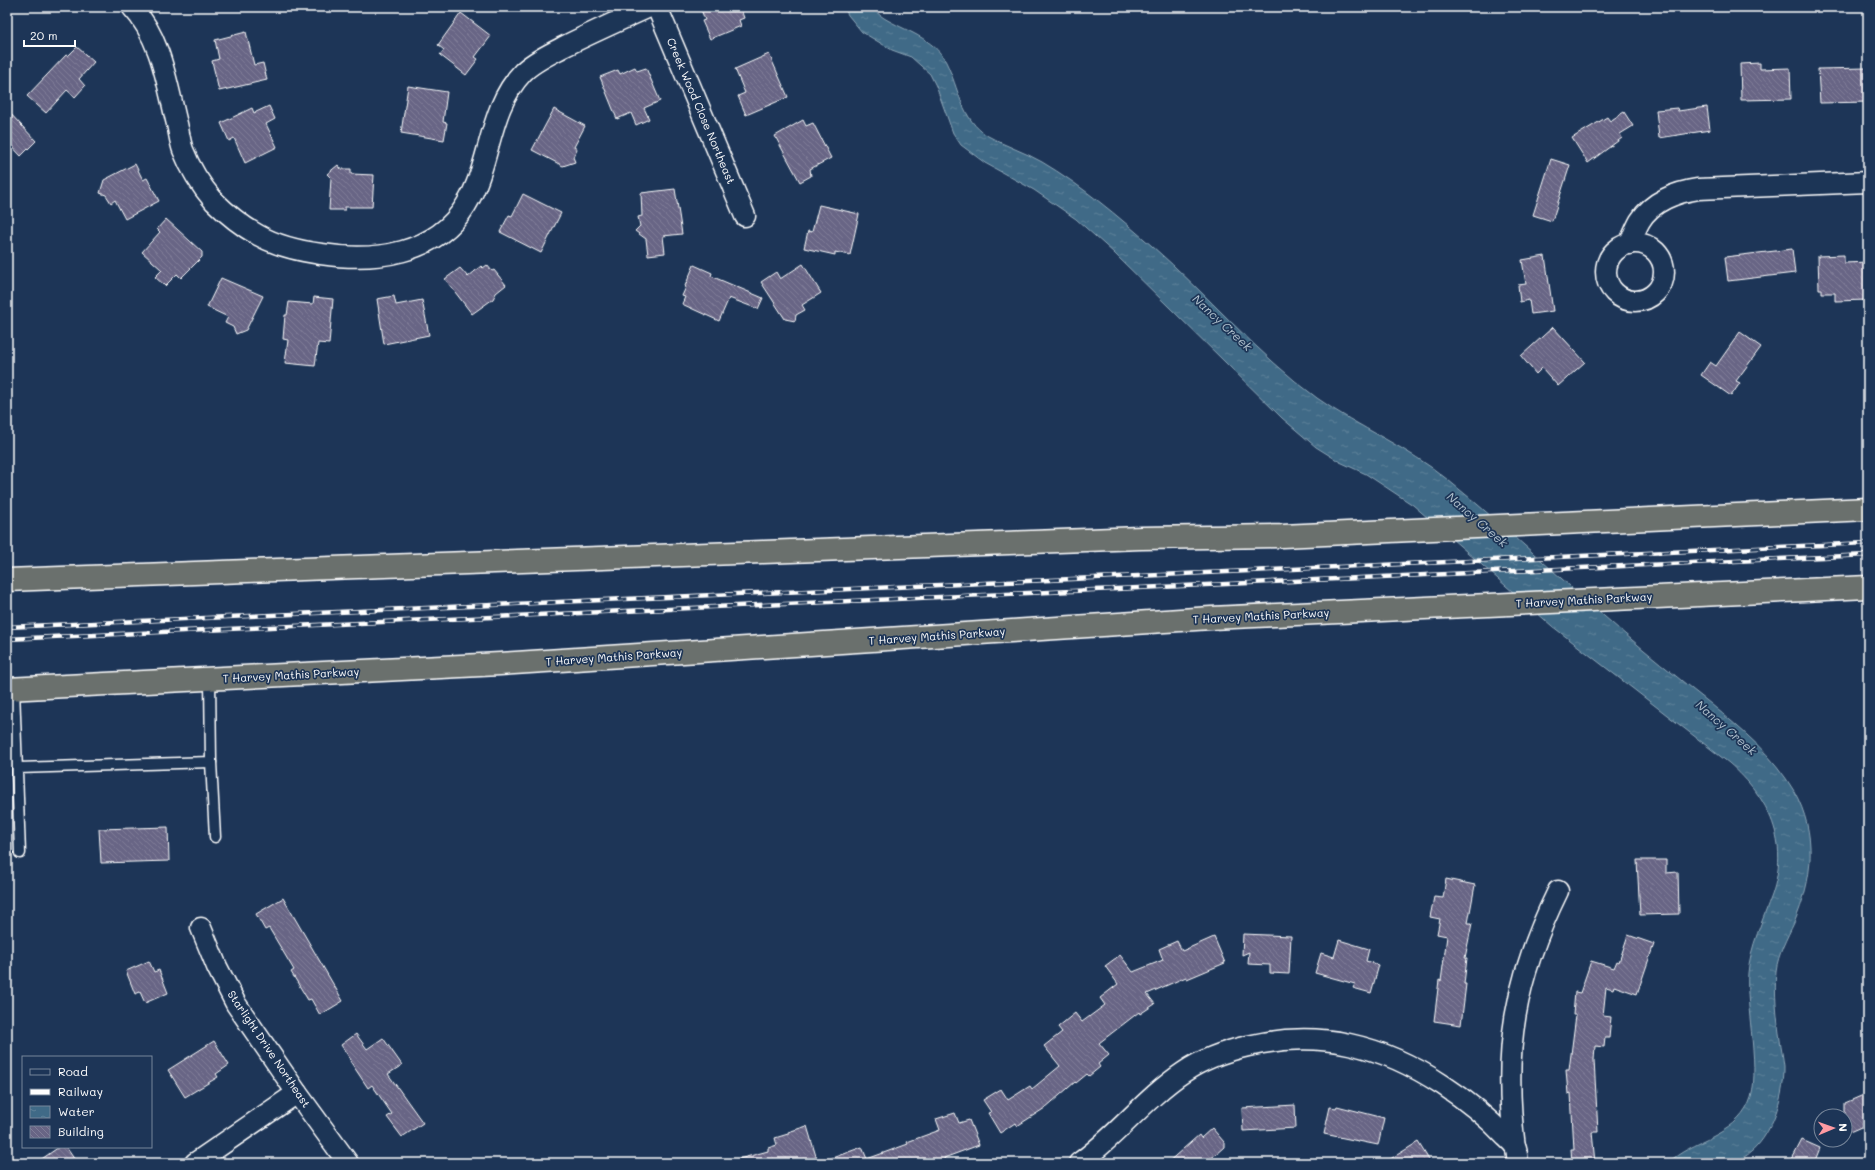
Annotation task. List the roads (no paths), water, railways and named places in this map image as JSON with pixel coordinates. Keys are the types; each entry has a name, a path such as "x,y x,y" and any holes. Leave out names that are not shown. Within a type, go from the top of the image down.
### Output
{"highway":[{"path":"7,580 1141,538 1282,536 1868,509"},
{"name":"T Harvey Mathis Parkway","path":"11,689 500,664 1211,618 1868,587"}],"street":[{"path":"132,7 147,27 159,54 183,150 201,182 214,200 233,218 258,236 304,252 347,257 372,257 407,250 432,238 444,229 456,218 473,193 479,179 494,123 511,86 524,71 554,52 649,7"},
{"name":"Creek Wood Close Northeast","path":"657,7 744,216"},
{"path":"1629,244 1641,220 1660,201 1682,191 1698,189 1868,182"},
{"path":"1517,1155 1511,1114 1509,1081 1510,1048 1514,1015 1521,983 1531,951 1558,891"},
{"name":"Starlight Drive Northeast","path":"201,928 217,967 236,1004 296,1093 348,1163"},
{"path":"1079,1163 1094,1152 1157,1092 1185,1071 1226,1052 1273,1040 1304,1038 1342,1041 1363,1046 1396,1059 1432,1077 1461,1096 1492,1122 1517,1155"},
{"path":"195,1163 296,1093"}],"lane":[{"path":"210,679 211,762 215,836"},
{"path":"11,689 18,768 20,853"},
{"path":"18,768 211,762"}],"water":[{"name":"Nancy Creek","path":"861,6 870,8 892,23 927,41 941,54 946,62 966,112 979,129 995,140 1029,155 1057,171 1113,212 1193,284 1253,344 1295,381 1333,409 1417,457 1433,468 1473,501 1619,629 1711,704 1756,744 1777,766 1794,791 1802,807 1810,840 1809,873 1800,906 1781,952 1776,971 1776,1006 1784,1066 1781,1094 1771,1125 1753,1150 1742,1158 1728,1163 1668,1163 1678,1155 1723,1131 1733,1123 1742,1114 1749,1103 1753,1091 1754,1059 1748,987 1749,963 1754,943 1772,895 1777,876 1779,857 1773,823 1756,791 1729,763 1552,626 1413,505 1366,474 1340,462 1316,447 1282,418 1114,253 1076,219 1034,190 985,163 961,145 953,133 936,86 930,74 911,57 892,50 862,32 848,15 844,7"}],"railway":[{"path":"7,627 1868,543"},
{"path":"7,639 1868,555"}]}
